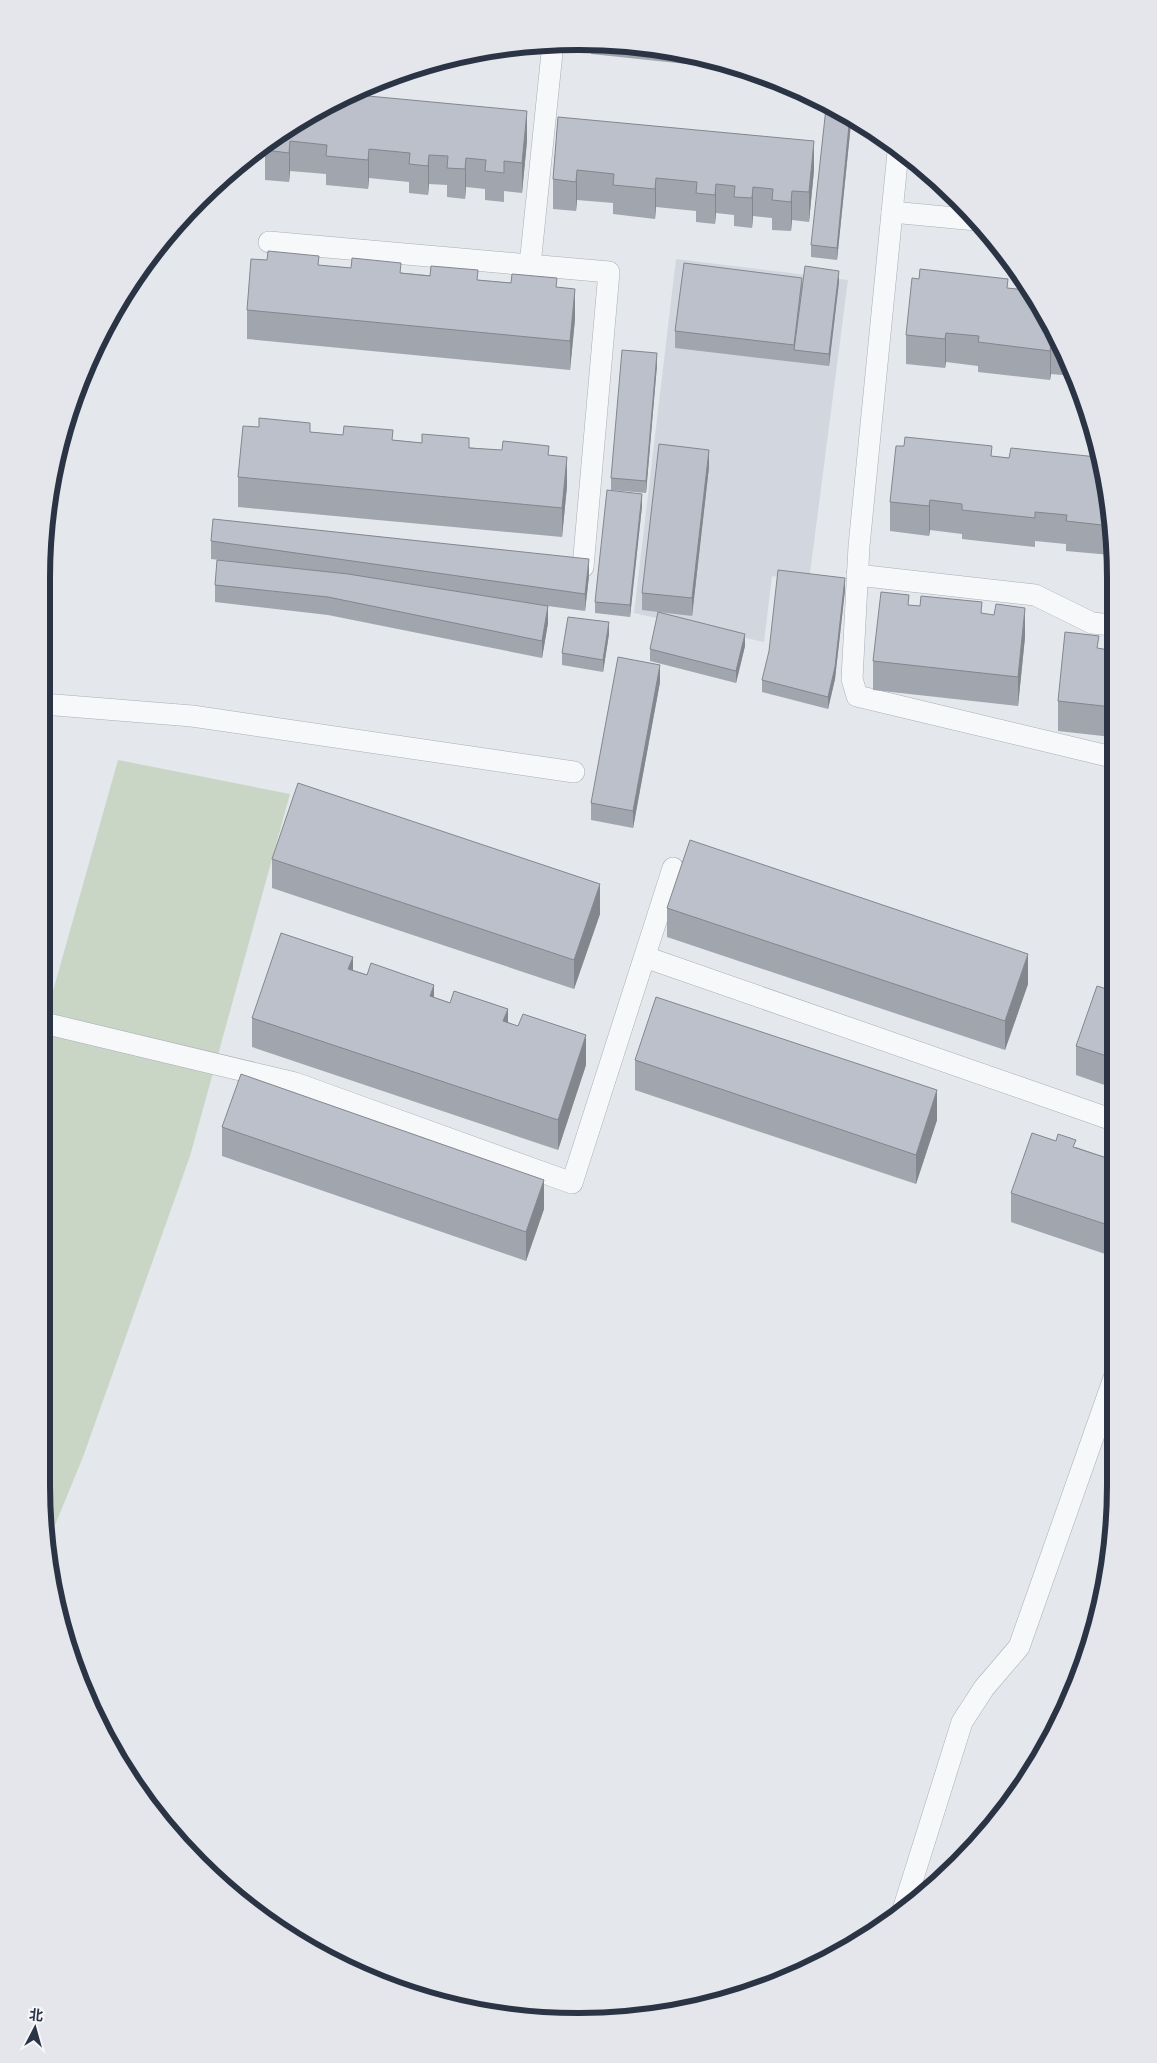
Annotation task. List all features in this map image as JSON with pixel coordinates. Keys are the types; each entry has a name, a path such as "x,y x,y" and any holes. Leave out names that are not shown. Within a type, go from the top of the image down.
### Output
{"lane":[{"path":"530,264 552,51"},
{"path":"897,157 857,575 852,679 857,696 1107,756"},
{"path":"892,212 965,219"},
{"path":"269,242 609,272 583,567"},
{"path":"857,575 1035,595 1092,623 1107,624"},
{"path":"50,705 192,716 574,772"},
{"path":"50,1024 295,1083 572,1183 674,868"},
{"path":"645,957 1107,1118"},
{"path":"907,1899 962,1722 984,1688 1019,1647 1107,1398"}],"shaded area":[{"path":"676,259 848,280 809,581 772,576 764,642 634,613"}],"green space":[{"path":"118,760 290,794 190,1156 83,1457 52,1531 50,1485 50,999"}],"building":[{"path":"364,96 527,111 522,163 504,161 504,173 485,171 486,160 466,158 465,169 447,168 448,156 429,155 428,166 409,164 410,153 369,149 368,160 326,156 327,145 290,141 289,153 269,150 314,121"},
{"path":"826,112 849,125 837,248 811,245"},
{"path":"558,117 814,141 809,192 792,191 791,202 772,200 773,189 753,187 752,198 734,197 735,186 716,184 715,195 696,193 697,182 656,178 655,189 613,185 614,174 577,170 576,182 553,179"},
{"path":"268,251 319,256 318,265 351,268 352,258 401,263 400,273 430,276 431,266 478,270 477,280 511,283 512,274 557,278 556,287 575,289 570,341 247,310 251,259 267,260"},
{"path":"684,263 802,278 794,345 675,331"},
{"path":"805,266 839,271 829,354 794,350"},
{"path":"920,269 1008,279 1007,288 1021,289 1036,314 1052,345 1050,351 978,342 979,336 946,333 945,339 906,335 912,278 919,279"},
{"path":"622,350 657,353 646,481 611,478"},
{"path":"259,418 310,423 310,432 343,435 344,426 393,430 392,440 422,443 422,434 469,438 469,448 502,450 503,441 549,446 548,455 567,457 562,508 238,477 243,426 259,427"},
{"path":"905,437 992,446 991,456 1009,458 1011,448 1093,457 1104,525 1066,521 1067,515 1035,512 1035,518 962,510 962,504 930,500 929,506 890,502 896,446 904,446"},
{"path":"659,444 709,450 692,598 642,593"},
{"path":"607,490 642,494 630,605 595,602"},
{"path":"213,519 589,559 585,594 211,541"},
{"path":"217,560 348,574 548,606 542,641 328,597 215,585"},
{"path":"778,570 845,578 835,667 828,697 762,680 769,651"},
{"path":"881,592 909,595 908,605 920,606 921,596 982,602 981,613 994,615 996,604 1025,608 1018,677 873,661"},
{"path":"658,612 745,634 736,671 650,649"},
{"path":"568,617 609,622 603,660 562,653"},
{"path":"1065,632 1099,636 1097,648 1107,650 1107,706 1058,701"},
{"path":"618,657 660,665 633,811 591,803"},
{"path":"298,783 600,884 574,960 272,859"},
{"path":"690,840 1028,954 1005,1021 667,908"},
{"path":"281,933 353,957 348,969 367,975 371,963 434,985 430,996 450,1003 454,991 508,1009 503,1021 518,1026 523,1014 586,1035 558,1120 252,1018"},
{"path":"1097,986 1107,989 1107,1056 1076,1046"},
{"path":"656,997 937,1090 916,1155 635,1060"},
{"path":"241,1074 544,1180 526,1232 222,1127"},
{"path":"1032,1133 1056,1141 1058,1134 1076,1140 1073,1147 1107,1158 1107,1225 1011,1193"}]}
